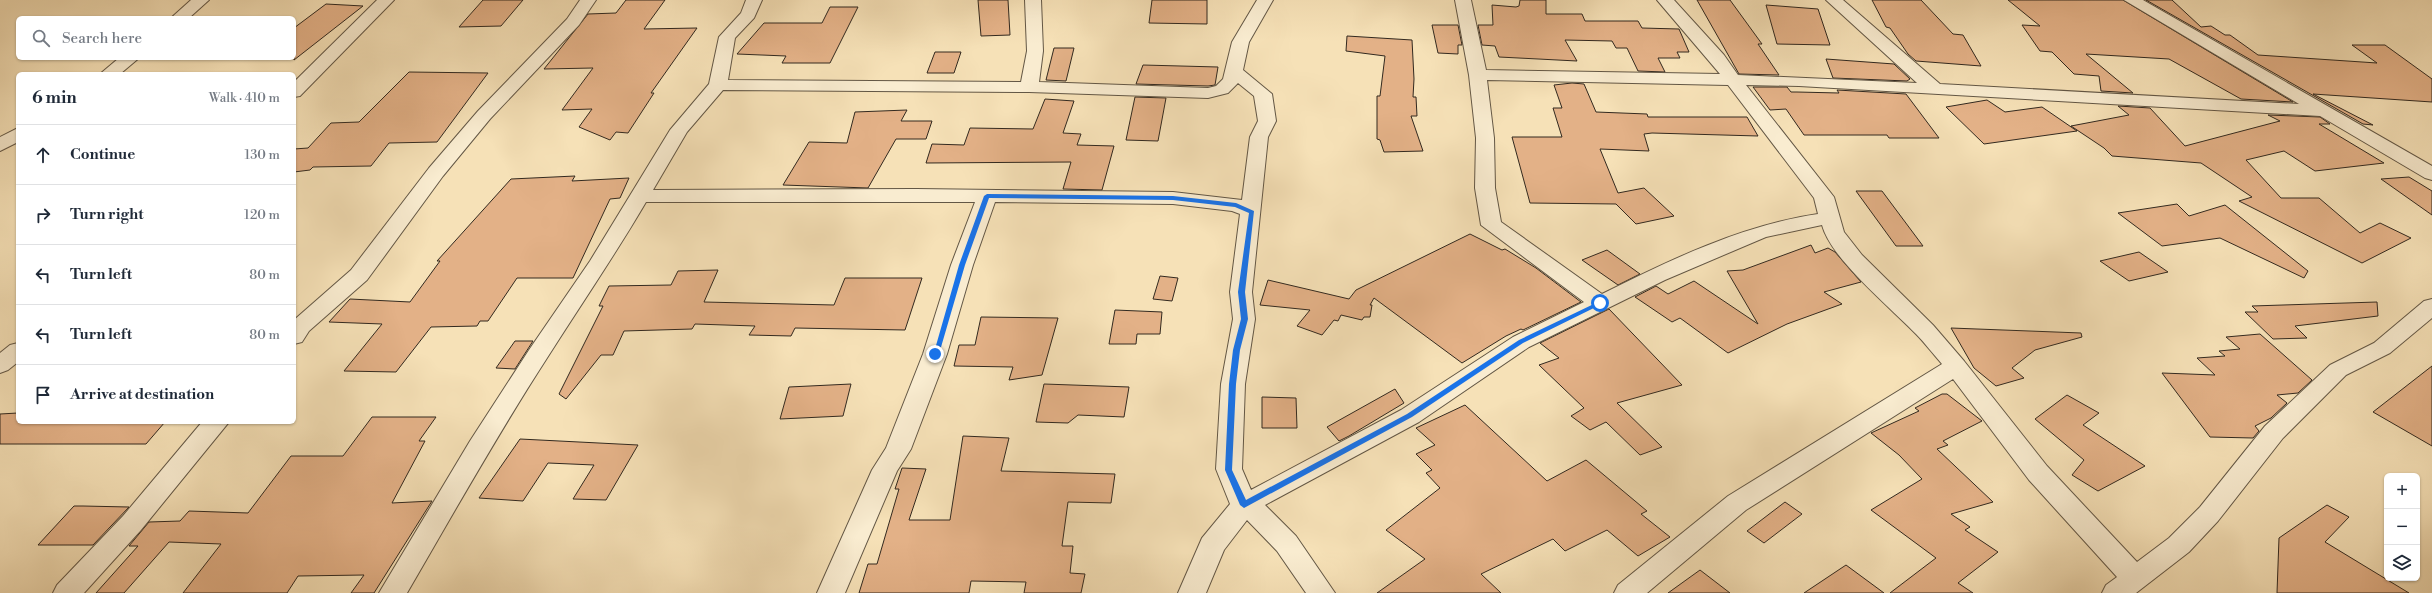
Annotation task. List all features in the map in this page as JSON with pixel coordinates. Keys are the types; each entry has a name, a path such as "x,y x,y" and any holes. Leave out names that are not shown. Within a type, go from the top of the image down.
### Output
{"street":[{"path":"181,16 201,0"},
{"path":"296,90 386,0"},
{"path":"296,334 302,326 359,275 436,172 484,115 573,22 588,0"},
{"path":"394,593 479,447 537,355 601,261 638,196 679,130 718,85 727,37 748,15 754,0"},
{"path":"1029,87 1035,51 1033,0"},
{"path":"718,85 1029,87 1208,93 1224,89 1235,72 1238,50 1248,25 1265,0"},
{"path":"1463,0 1478,75 1485,138 1485,188 1491,225 1600,303"},
{"path":"1666,0 1697,34 1824,197 1834,232 1854,260 1925,330 1956,366 2038,473 2135,578"},
{"path":"1834,0 1933,87"},
{"path":"2132,0 2432,174"},
{"path":"112,72 127,60"},
{"path":"1235,72 1263,94 1267,122 1259,137 1252,212 1241,292 1244,319 1237,350 1232,384 1229,470 1244,505 1254,509 1267,520 1321,593"},
{"path":"1478,75 1734,81 1799,81 1933,87 2199,105 2321,111"},
{"path":"0,145 16,135"},
{"path":"638,196 987,196 1173,198 1236,205 1252,212"},
{"path":"831,593 885,470 898,448 935,354 962,265 987,196"},
{"path":"1192,593 1212,545 1244,505 1410,416 1521,342 1657,275 1759,233 1796,223 1830,218"},
{"path":"2116,593 2179,544 2209,514 2274,432 2338,370 2382,348 2432,306"},
{"path":"0,365 16,352"},
{"path":"1628,593 1738,503 1956,366"},
{"path":"67,593 132,522 208,430 215,424"}],"building":[{"path":"483,0 523,0 501,26 459,27"},
{"path":"626,0 665,0 644,29 697,28 651,93 654,93 628,133 616,132 610,140 579,127 592,109 562,110 593,68 544,69 588,14 616,13"},
{"path":"978,0 1008,0 1010,35 981,36"},
{"path":"1152,0 1207,0 1207,24 1149,23"},
{"path":"1520,0 1546,0 1546,14 1582,14 1585,21 1638,21 1642,28 1679,29 1689,52 1677,52 1680,58 1658,58 1665,72 1638,71 1627,48 1616,48 1612,41 1565,40 1577,61 1499,57 1495,46 1482,45 1478,25 1493,25 1492,5 1516,7 1519,6"},
{"path":"1697,0 1730,0 1762,44 1758,44 1779,75 1739,74"},
{"path":"1872,0 1921,0 1953,34 1963,35 1981,66 1916,61 1908,54 1890,28 1886,27"},
{"path":"2008,0 2123,0 2293,102 2241,99 2169,59 2086,54 2133,93 2101,91 2099,76 2074,74 2052,52 2040,51 2022,25 2040,26"},
{"path":"2146,0 2172,0 2201,27 2211,26 2225,35 2230,35 2258,55 2377,63 2352,45 2385,45 2432,79 2432,102 2313,94 2373,125 2363,124"},
{"path":"326,4 363,6 296,58 296,26"},
{"path":"1766,5 1818,9 1830,45 1777,44"},
{"path":"830,7 858,7 830,63 782,63 786,56 737,54 764,23 822,23"},
{"path":"1432,25 1458,25 1462,45 1458,45 1458,54 1438,53"},
{"path":"1347,36 1412,40 1414,79 1413,97 1416,97 1417,116 1411,116 1423,151 1384,152 1380,140 1377,139 1377,96 1380,96 1385,56 1346,51"},
{"path":"1054,48 1074,48 1066,81 1046,80"},
{"path":"935,52 961,52 954,73 927,73"},
{"path":"1826,59 1894,64 1910,79 1907,81 1833,78"},
{"path":"1143,65 1218,67 1215,85 1136,84"},
{"path":"409,72 488,73 437,142 389,143 371,166 313,167 310,170 296,172 296,149 308,148 331,123 359,122"},
{"path":"1572,83 1584,84 1596,112 1647,114 1648,117 1747,117 1758,136 1652,133 1644,134 1649,151 1600,149 1618,193 1644,188 1674,216 1636,224 1616,204 1530,203 1512,137 1562,137 1553,108 1562,108 1554,85"},
{"path":"1753,87 1787,87 1791,92 1839,93 1837,90 1906,94 1939,138 1889,138 1887,135 1804,135 1786,109 1770,110"},
{"path":"1135,97 1166,98 1158,141 1126,140"},
{"path":"1045,99 1074,101 1063,133 1081,134 1077,145 1114,146 1102,190 1063,189 1071,162 926,163 932,144 964,145 970,128 1033,129"},
{"path":"1987,100 2005,112 2042,107 2077,131 1984,144 1946,107"},
{"path":"2118,106 2150,108 2185,146 2280,121 2268,115 2320,117 2330,124 2319,124 2384,163 2315,171 2284,151 2246,160 2281,198 2319,198 2360,233 2380,223 2411,238 2362,263 2239,201 2252,197 2201,163 2112,156 2104,148 2071,126 2129,115"},
{"path":"907,110 901,121 932,121 926,139 896,139 868,188 783,185 809,142 847,143 855,112"},
{"path":"575,176 572,181 629,178 620,198 610,199 573,278 517,278 488,321 480,321 477,326 431,327 396,372 344,371 382,324 329,322 350,299 410,302 440,261 437,261 511,179"},
{"path":"2409,177 2432,191 2432,215 2381,179"},
{"path":"1856,191 1882,191 1923,246 1896,246"},
{"path":"2177,204 2189,216 2225,205 2308,271 2304,278 2220,238 2162,246 2118,213"},
{"path":"1470,234 1502,250 1505,249 1536,268 1581,302 1523,330 1521,329 1506,336 1462,363 1374,298 1370,305 1372,305 1370,317 1364,317 1362,320 1341,315 1338,321 1334,320 1322,335 1297,326 1310,310 1260,305 1268,280 1349,299 1356,290"},
{"path":"1811,245 1815,253 1828,248 1835,252 1861,282 1824,292 1842,304 1787,324 1728,353 1680,318 1672,322 1635,297 1656,286 1668,294 1694,281 1758,324 1727,271 1743,270"},
{"path":"1607,250 1640,274 1618,285 1582,260"},
{"path":"2139,252 2168,272 2129,281 2100,261"},
{"path":"718,270 704,302 834,305 845,278 922,278 905,330 795,328 791,336 749,335 755,326 695,324 692,329 624,331 613,355 601,355 566,399 559,394 603,306 599,306 609,286 671,285 678,271"},
{"path":"1160,276 1178,278 1172,301 1153,299"},
{"path":"2377,302 2378,316 2295,326 2307,338 2273,339 2245,312 2258,312 2252,306"},
{"path":"1609,309 1682,385 1617,403 1662,447 1640,455 1606,422 1590,430 1571,416 1584,408 1539,365 1559,358 1540,343"},
{"path":"1115,310 1162,312 1160,334 1137,334 1136,344 1109,344"},
{"path":"981,317 1058,318 1042,375 1009,380 1013,367 954,366 959,345 975,345"},
{"path":"1951,328 2081,333 2082,337 2035,350 2012,368 2024,378 1996,386 1974,368"},
{"path":"2260,334 2312,380 2298,393 2277,395 2287,403 2271,418 2255,426 2259,431 2253,438 2210,437 2162,373 2215,375 2197,358 2225,356 2219,351 2240,349 2226,337"},
{"path":"515,341 533,341 515,369 496,368"},
{"path":"2432,366 2432,446 2373,412"},
{"path":"851,384 843,416 780,419 789,387"},
{"path":"1044,384 1129,387 1124,417 1078,415 1068,423 1036,422"},
{"path":"1395,389 1404,403 1349,436 1339,441 1327,427"},
{"path":"1942,394 1947,394 1982,421 1943,441 1948,445 1937,449 1993,502 1951,514 1970,527 1965,530 1998,552 1958,583 1973,593 1890,593 1936,558 1871,510 1922,479 1899,455 1871,433 1919,411 1915,408"},
{"path":"2067,395 2099,413 2083,425 2145,466 2098,491 2072,475 2084,460 2035,419"},
{"path":"1262,397 1296,398 1297,428 1262,428"},
{"path":"1465,405 1547,481 1586,460 1647,511 1641,514 1670,537 1638,556 1607,530 1565,551 1553,539 1481,574 1501,593 1377,593 1425,559 1386,530 1440,488 1426,473 1432,470 1416,454 1435,445 1416,428"},
{"path":"16,413 16,424 163,424 146,444 0,444 0,414"},
{"path":"372,417 436,417 419,441 425,441 392,503 432,501 374,593 351,593 364,575 298,576 287,593 183,593 221,544 169,542 124,593 96,593 138,546 129,546 149,522 180,521 189,511 248,513 291,456 343,456"},
{"path":"963,436 1009,438 1001,471 1115,474 1111,503 1068,502 1062,546 1073,546 1070,573 1085,574 1081,593 1024,593 1026,582 971,581 969,593 859,593 868,564 877,564 899,489 895,489 902,468 926,469 909,520 950,520"},
{"path":"520,439 638,445 606,500 573,499 594,465 548,463 523,501 479,498"},
{"path":"1785,502 1802,514 1764,543 1747,531"},
{"path":"2327,505 2349,517 2325,542 2384,578 2384,581 2389,581 2409,593 2277,593 2279,538"},
{"path":"74,506 129,507 93,545 38,545"},
{"path":"1846,565 1884,593 1804,593"},
{"path":"1700,570 1730,593 1668,593"}],"route":[{"path":"935,354 962,265 987,196 1173,198 1236,205 1252,212 1241,292 1244,319 1237,350 1232,384 1229,470 1244,505 1410,416 1521,342 1600,303"}]}
